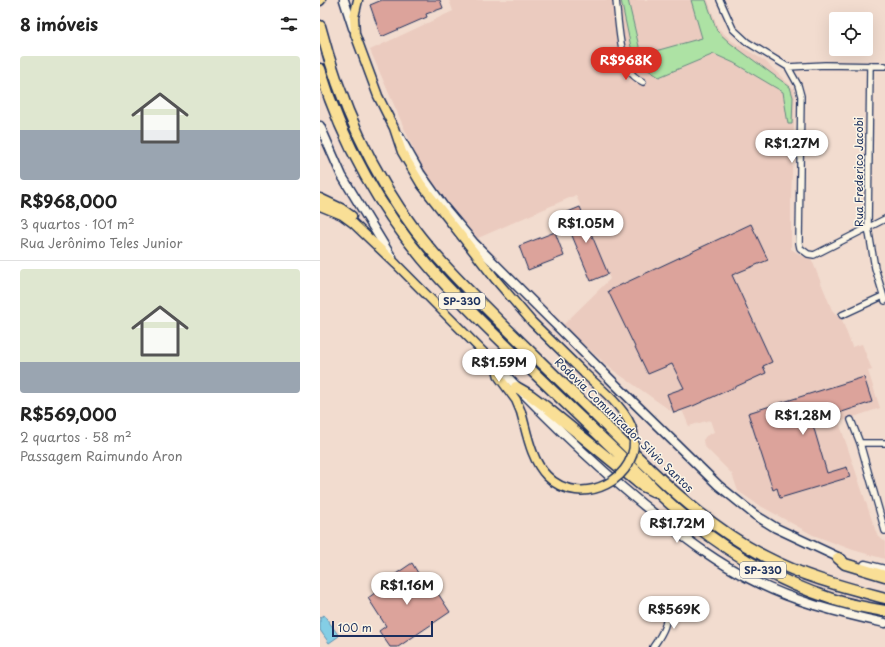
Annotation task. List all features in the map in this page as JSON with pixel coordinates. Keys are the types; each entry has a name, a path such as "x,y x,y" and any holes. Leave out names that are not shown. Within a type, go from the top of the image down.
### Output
{"highway":[{"name":"Rodovia Comunicador Silvio Santos","path":"320,26 328,57 350,120 370,160 391,195 415,230 469,291 664,482 711,523 760,554 798,573 885,598"},
{"name":"SP-330","path":"320,69 341,127 383,205 412,245 433,271 485,326 645,479 658,494 711,538 749,562 784,581 832,600 885,611"},
{"path":"516,387 546,407 641,485 658,494"},
{"path":"838,558 845,564 885,576"}],"main road":[{"path":"344,0 378,96 394,128 424,178 451,216 474,243 688,456 718,485 755,515 776,528 838,558 885,570"},
{"path":"355,34 354,17 358,0"},
{"path":"320,126 342,176 396,264"},
{"path":"394,128 402,152 409,165 434,202 496,280 532,322 616,404 628,420 633,431 634,442 630,458 623,471 606,485 594,490 577,491 569,489 555,483 547,477 540,468 532,452 521,412 516,400 499,377 496,365"},
{"path":"320,198 341,208 351,215 369,234 377,246"},
{"path":"320,206 329,208 347,219 377,246 496,365 516,387 605,473 640,503 685,538 720,562 751,579 838,613 885,623"}],"street":[{"path":"616,0 626,64 631,73 643,82"},
{"path":"720,0 733,29 747,42 788,67 798,85 801,96 800,248 808,254 819,253 885,219"},
{"name":"Rua Frederico Jacobi","path":"870,65 868,227 884,299"},
{"path":"788,67 885,66"},
{"path":"842,315 884,299"},
{"path":"852,420 885,531"},
{"path":"860,443 885,443"},
{"path":"653,647 667,622 668,604"}],"shaded area":[{"path":"449,0 708,0 718,28 732,41 765,61 794,89 791,249 804,257 811,258 832,310 842,320 852,347 862,344 872,370 868,371 880,408 839,422 877,535 885,542 885,559 853,550 813,535 757,504 738,491 732,474 704,446 703,440 706,436 714,432 710,420 689,426 682,410 674,413 610,368 564,327 563,325 610,279 576,195 476,239 422,169 370,50 453,11"}],"green space":[{"path":"621,0 628,0 641,55 702,38 691,0 706,0 717,31 730,43 790,87 793,97 792,124 788,124 783,92 734,63 714,54 659,77 634,61"}],"water":[{"path":"324,615 339,636 329,643 320,630 320,618"}],"building":[{"path":"382,0 440,0 443,8 426,14 427,17 381,37 370,5"},
{"path":"580,207 608,274 591,281 563,214"},
{"path":"751,224 768,260 732,275 772,362 763,366 766,373 674,413 667,394 684,388 672,364 648,374 608,291"},
{"path":"555,232 564,256 528,270 519,246"},
{"path":"864,377 872,402 812,422 827,473 847,467 850,477 780,498 777,488 773,490 748,413"},
{"path":"412,563 421,578 426,575 450,612 398,647 390,647 379,631 386,626 368,598 383,587 381,584"}]}
